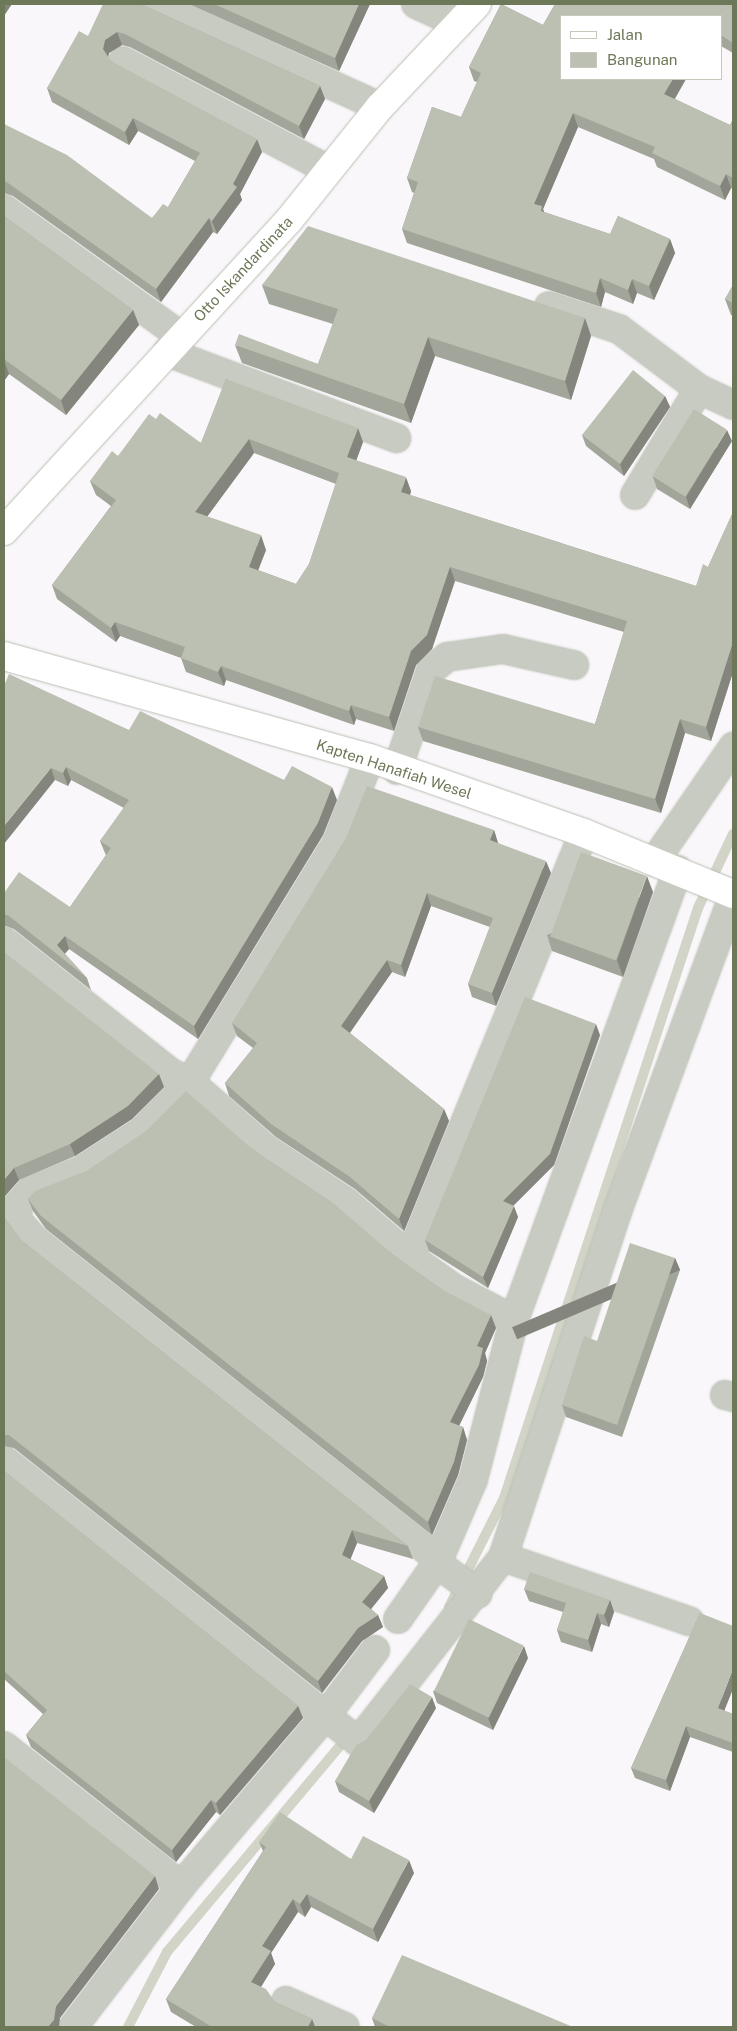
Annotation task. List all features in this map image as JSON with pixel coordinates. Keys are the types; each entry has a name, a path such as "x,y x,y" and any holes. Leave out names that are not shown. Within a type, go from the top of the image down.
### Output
{"main road":[{"name":"Otto Iskandardinata","path":"4,530 289,220 380,107 477,4"},
{"name":"Kapten Hanafiah Wesel","path":"4,656 370,758 397,770 584,833 730,893"}],"street":[{"path":"154,4 380,107"},
{"path":"416,4 459,24"},
{"path":"123,61 329,170"},
{"path":"4,209 174,344 396,438"},
{"path":"289,220 315,229"},
{"path":"525,299 619,329 699,389 733,405"},
{"path":"635,495 699,389"},
{"path":"397,770 431,670 447,657 503,649 574,664"},
{"path":"398,1619 440,1563 473,1480 514,1320 674,869 733,747"},
{"path":"370,758 337,842 190,1082 142,1132 82,1170 22,1197 11,1221 472,1589"},
{"path":"410,1257 584,833"},
{"path":"4,1460 332,1719 358,1742 472,1589 503,1557 617,1212 730,893"},
{"path":"4,941 170,1073 190,1082 266,1150 346,1202 410,1257 455,1289 514,1320"},
{"path":"503,1557 689,1621"},
{"path":"73,2027 181,1886 332,1719 375,1650"},
{"path":"4,1746 181,1886"},
{"path":"286,2002 345,2027"}],"building":[{"path":"103,4 142,4 320,86 299,126 125,34 117,32 105,40 103,49 111,61 257,139 233,184 237,187 212,221 209,218 156,289 4,181 4,124 67,155 152,218 163,204 168,207 200,153 133,118 125,132 47,88 79,31 88,36"},
{"path":"214,4 359,4 335,58"},
{"path":"501,4 543,25 555,4 733,4 733,43 722,36 722,15 560,15 560,80 672,80 664,94 730,125 733,119 733,178 726,174 720,186 652,153 655,147 573,113 534,204 542,206 541,211 610,234 618,216 670,239 649,286 632,279 628,290 600,278 596,293 402,229 418,182 407,178 432,107 461,117 481,73 469,67"},
{"path":"4,216 133,310 61,400 4,359"},
{"path":"308,226 585,318 565,381 428,337 404,404 235,345 239,334 318,364 338,309 262,285"},
{"path":"733,285 733,303 725,299"},
{"path":"633,370 665,396 620,464 582,435"},
{"path":"226,379 358,428 347,457 406,477 401,492 696,586 703,564 708,567 733,512 733,642 706,727 680,719 655,799 418,727 435,676 595,724 627,621 450,567 427,635 411,651 389,717 351,705 349,711 221,666 218,672 181,658 185,647 115,622 111,628 52,585 116,500 90,481 112,451 118,456 149,414 156,419 160,413 201,443","holes":["249,439 339,473 309,564 296,584 249,567 261,535 195,512"]},
{"path":"694,409 727,430 685,497 652,476"},
{"path":"9,674 129,730 140,711 284,780 292,766 332,787 318,823 194,1026 65,936 57,945 87,978 4,914 4,893 19,872 70,907 111,848 100,841 129,800 66,767 63,773 51,768 4,826 4,686"},
{"path":"367,786 494,830 490,840 546,861 492,993 468,984 493,918 427,893 401,965 387,960 341,1026 444,1109 399,1219 350,1177 271,1124 225,1083 257,1043 232,1023 346,838"},
{"path":"581,852 647,876 616,961 550,937"},
{"path":"4,952 159,1074 128,1106 70,1144 14,1168 4,1180"},
{"path":"525,997 596,1024 550,1154 503,1201 514,1206 483,1277 425,1240"},
{"path":"186,1091 251,1148 332,1202 396,1257 443,1290 491,1315 477,1346 483,1348 479,1365 450,1422 463,1427 454,1462 428,1522 41,1216 28,1199 35,1191 86,1171 146,1131"},
{"path":"4,1217 21,1240 408,1546 352,1530 342,1555 384,1576 362,1602 378,1615 358,1628 318,1681 9,1435 4,1435"},
{"path":"630,1243 675,1258 617,1425 562,1405 584,1336 597,1341"},
{"path":"4,1471 298,1706 216,1803 211,1800 172,1850 26,1735 47,1710 4,1671"},
{"path":"530,1572 610,1600 604,1615 597,1613 588,1640 557,1630 566,1603 524,1589"},
{"path":"700,1613 733,1626 733,1669 718,1708 733,1714 733,1743 686,1726 666,1780 631,1768"},
{"path":"469,1619 524,1646 489,1718 434,1691"},
{"path":"410,1684 432,1697 369,1801 335,1781 356,1745 366,1740"},
{"path":"4,1757 155,1876 56,2006 54,2020 48,2027 4,2027"},
{"path":"280,1812 351,1859 363,1836 409,1860 373,1929 307,1894 300,1904 293,1899 262,1946 271,1951 251,1982 266,1989 275,2002 312,2019 308,2027 212,2027 166,1999 266,1847 259,1842"},
{"path":"402,1955 573,2027 390,2027 372,2018"}],"waterway":[{"path":"449,1607 504,1498 698,908 733,834"},
{"path":"128,2027 167,1952 348,1736"}]}
